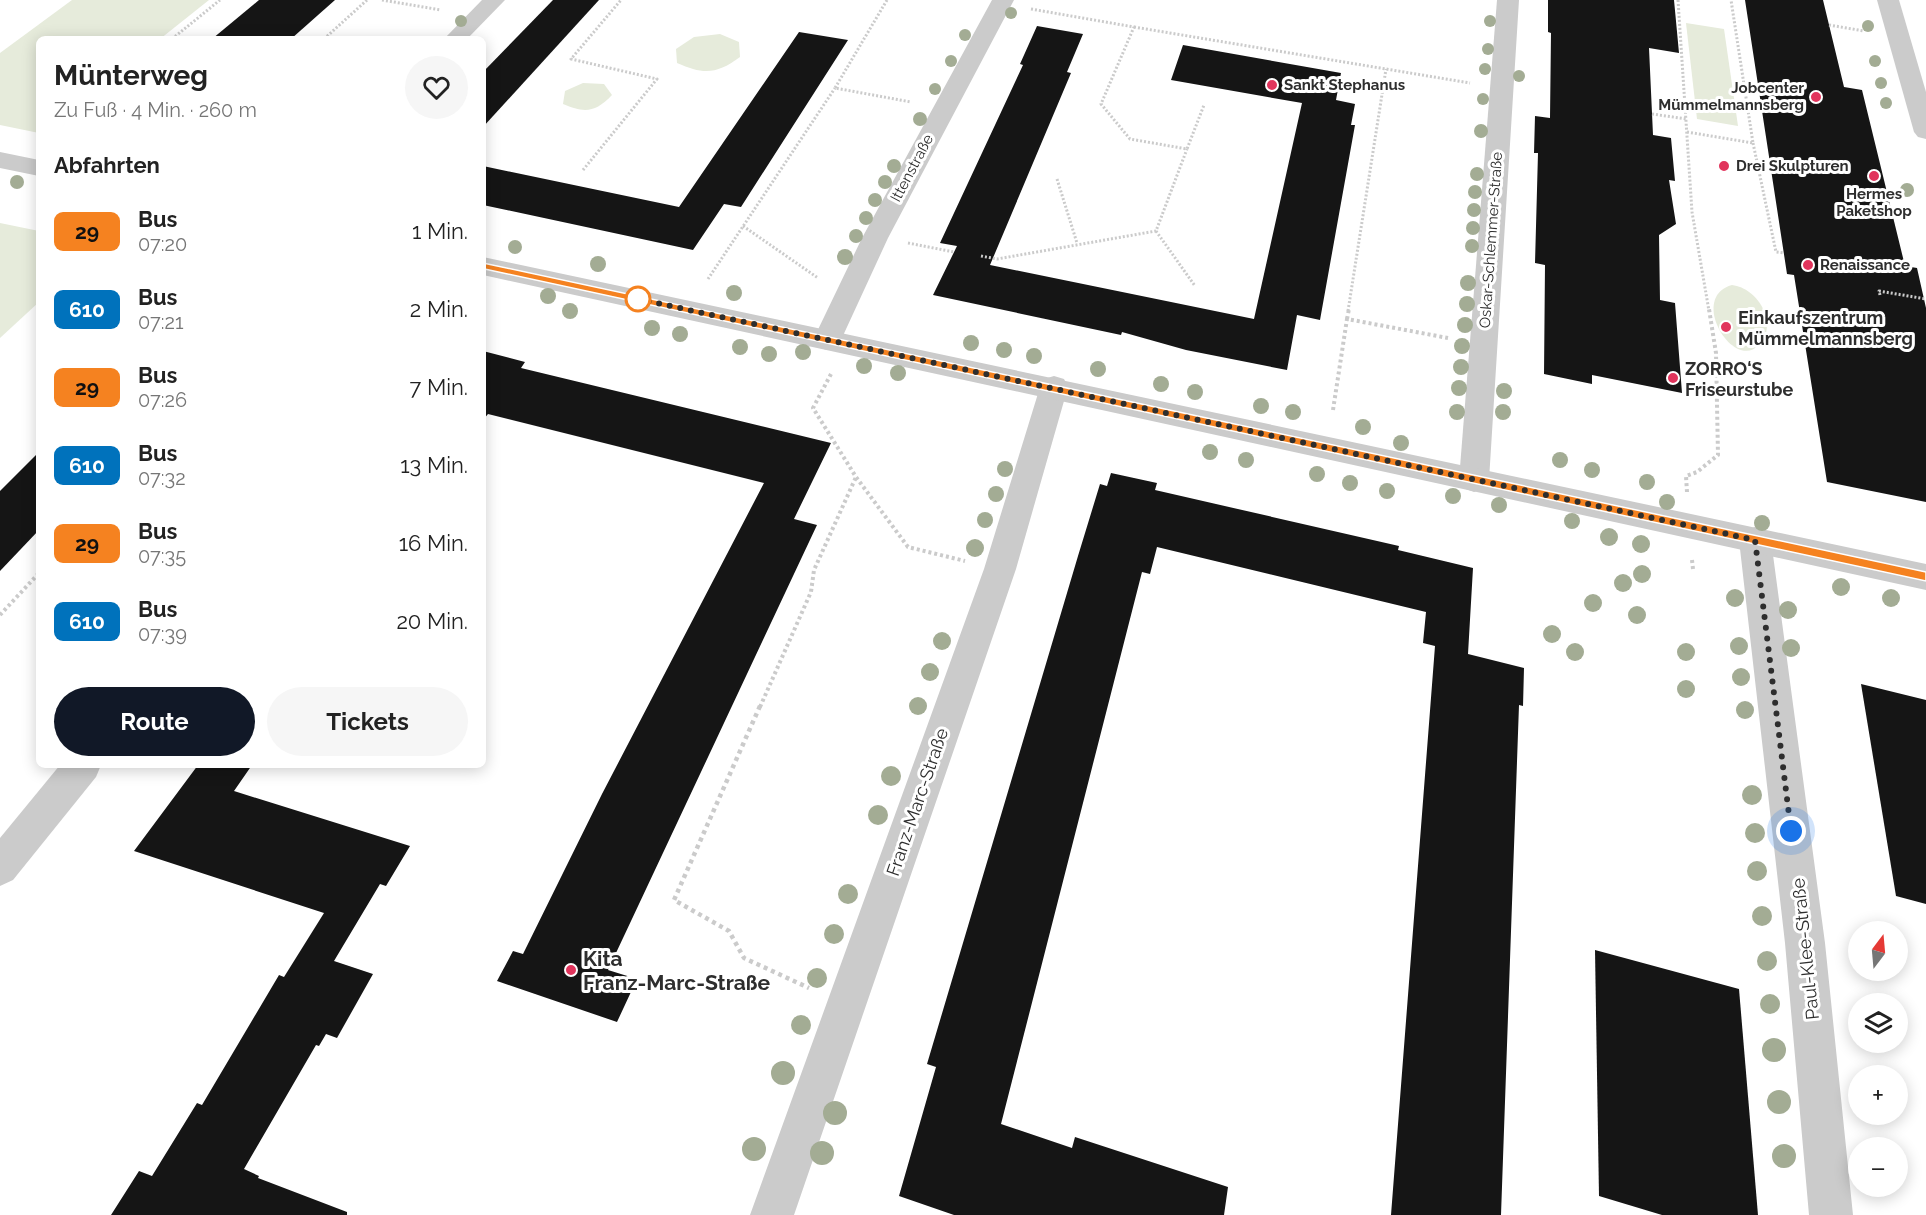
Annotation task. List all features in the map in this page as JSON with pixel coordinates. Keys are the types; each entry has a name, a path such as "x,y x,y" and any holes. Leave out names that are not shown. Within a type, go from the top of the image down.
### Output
{"street":[{"path":"458,36 494,0"},
{"name":"Oskar-Schlemmer-Straße","path":"1474,480 1508,0"},
{"path":"1888,0 1926,132"},
{"name":"Ittenstraße","path":"836,342 874,237 1002,2"},
{"path":"0,160 36,167"},
{"path":"486,267 1054,387 1926,577"},
{"name":"Franz-Marc-Straße","path":"772,1215 1000,569 1054,387"},
{"name":"Paul-Klee-Straße","path":"1755,540 1805,943 1831,1215"},
{"path":"0,867 81,768"}],"path":[{"path":"176,36 220,0"},
{"path":"327,36 368,0"},
{"path":"382,0 478,16"},
{"path":"583,170 657,79 571,60 621,0"},
{"path":"708,279 835,88 887,0"},
{"path":"1678,0 1692,213 1716,353 1718,455 1697,472 1686,476 1688,499"},
{"path":"1731,0 1754,143 1776,252 1784,253"},
{"path":"1002,2 1134,27 1501,89"},
{"path":"1829,26 1854,29"},
{"path":"1134,27 1101,104 1131,139 1187,149"},
{"path":"1333,410 1386,69"},
{"path":"835,88 944,108"},
{"path":"1156,231 1204,105"},
{"path":"1652,114 1687,119"},
{"path":"1687,132 1754,143"},
{"path":"1057,179 1077,243"},
{"path":"743,226 819,278 813,285"},
{"path":"981,256 997,259 1077,243 1156,231"},
{"path":"1156,231 1195,286"},
{"path":"874,237 954,252"},
{"path":"1880,295 1879,291 1926,299"},
{"path":"1347,319 1484,345"},
{"path":"836,342 813,408 856,477 908,547 1000,569"},
{"path":"846,1005 744,958 729,930 674,900 812,592 814,570 856,477"},
{"path":"0,615 36,576"}],"green space":[{"path":"72,0 209,0 164,36 36,36 36,132 0,125 0,53"},
{"path":"1686,23 1724,29 1738,126 1697,119"},
{"path":"720,34 739,42 740,57 724,67 710,71 695,70 677,63 676,49 694,37"},
{"path":"583,83 604,84 612,95 600,105 589,110 563,104 565,91"},
{"path":"0,223 36,230 36,305 0,338"},
{"path":"1732,285 1750,293 1763,308 1766,318 1765,337 1759,345 1749,351 1738,349 1727,341 1719,330 1714,316 1714,303 1719,292"}],"building":[{"path":"259,0 335,0 294,36 216,36"},
{"path":"553,0 599,0 486,124 486,69"},
{"path":"1548,0 1674,0 1679,53 1649,48 1653,135 1671,138 1675,181 1669,180 1676,224 1659,235 1660,300 1675,303 1682,393 1592,375 1592,384 1544,374 1545,265 1535,263 1538,153 1534,153 1535,116 1550,118 1551,33 1548,32"},
{"path":"1745,0 1823,0 1844,87 1862,90 1905,266 1917,268 1926,308 1926,502 1827,482 1794,275 1787,274"},
{"path":"1037,26 1083,34 1067,72 1071,73 990,265 1254,319 1302,103 1171,80 1183,45 1341,73 1336,100 1355,104 1351,125 1355,125 1320,320 1297,315 1287,370 1186,350 1122,332 1121,335 933,295 957,246 940,243 1023,65 1020,64"},
{"path":"799,32 848,40 741,207 724,204 693,250 486,206 486,167 679,207"},
{"path":"486,352 525,362 521,368 831,443 794,519 817,525 608,970 637,979 617,1022 497,981 513,951 523,954 602,794 764,483 488,414 486,416"},
{"path":"36,455 36,533 0,571 0,491"},
{"path":"1111,473 1157,483 1155,490 1399,546 1398,550 1473,568 1468,654 1524,668 1523,706 1519,705 1501,1215 1391,1215 1435,646 1423,643 1426,612 1157,547 1150,574 1142,572 1001,1124 1072,1148 1075,1137 1228,1187 1224,1215 954,1215 899,1196 936,1067 927,1064 1100,484 1107,486"},
{"path":"1861,684 1926,700 1926,904 1896,896"},
{"path":"196,768 250,768 234,791 410,846 386,886 380,884 334,961 373,974 337,1038 326,1034 319,1046 316,1045 244,1169 259,1176 258,1178 347,1212 347,1215 111,1215 139,1171 152,1176 197,1103 202,1105 279,975 284,977 324,913 134,851"},
{"path":"1595,950 1739,989 1758,1215 1662,1215 1599,1196"}],"bus line":[{"name":"29","path":"486,267 1054,387 1926,577"}],"place":[{"name":"Sankt Stephanus","path":"1272,85"},
{"name":"Jobcenter Mümmelmannsberg","path":"1816,97"},
{"name":"Drei Skulpturen","path":"1724,166"},
{"name":"Hermes Paketshop","path":"1874,176"},
{"name":"Renaissance","path":"1808,265"},
{"name":"Einkaufszentrum Mümmelmannsberg","path":"1726,327"},
{"name":"ZORRO‘S Friseurstube","path":"1673,378"},
{"name":"Kita Franz-Marc-Straße","path":"571,970"}],"route":[{"path":"638,299 1755,540 1791,831"}]}
